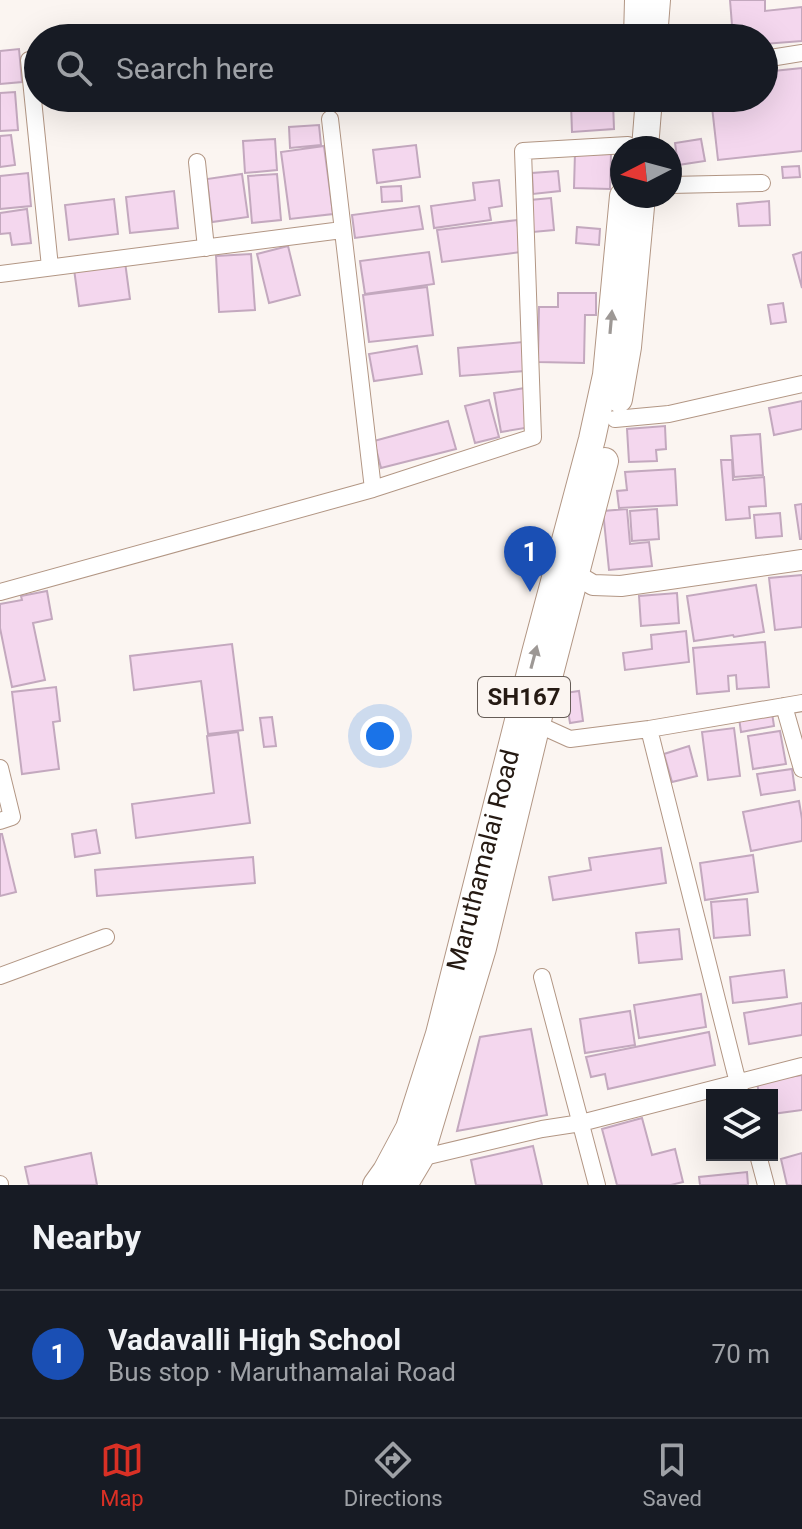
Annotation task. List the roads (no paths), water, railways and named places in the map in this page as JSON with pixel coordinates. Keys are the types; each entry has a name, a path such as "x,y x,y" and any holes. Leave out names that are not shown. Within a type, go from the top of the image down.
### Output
{"main road":[{"path":"637,24 638,0"},
{"path":"655,24 657,0"},
{"path":"633,112 634,136"},
{"path":"637,136 645,112"},
{"name":"Maruthamalai Road","path":"567,573 606,375 622,208"},
{"name":"Maruthamalai Road","path":"376,1185 409,1128 439,1034 567,573 615,419 628,347 641,208"},
{"name":"Maruthamalai Road","path":"404,1185 420,1158 483,948 529,717"}],"street":[{"path":"778,57 802,53"},
{"path":"34,112 50,267"},
{"path":"330,119 373,489"},
{"path":"0,592 373,489 533,437 523,151 610,148"},
{"path":"197,162 206,248"},
{"path":"682,185 762,183"},
{"path":"0,274 342,230"},
{"path":"615,419 669,414 802,384"},
{"path":"567,573 593,585 621,586 802,560"},
{"path":"529,717 570,739 802,703"},
{"path":"784,706 802,769"},
{"path":"649,729 739,1088"},
{"path":"0,768 12,817 0,821"},
{"path":"0,976 106,937"},
{"path":"542,977 597,1185"},
{"path":"420,1158 739,1088 802,1066"},
{"path":"760,1161 766,1185"}],"place":[{"name":"Vadavalli High School","path":"530,592"}]}
